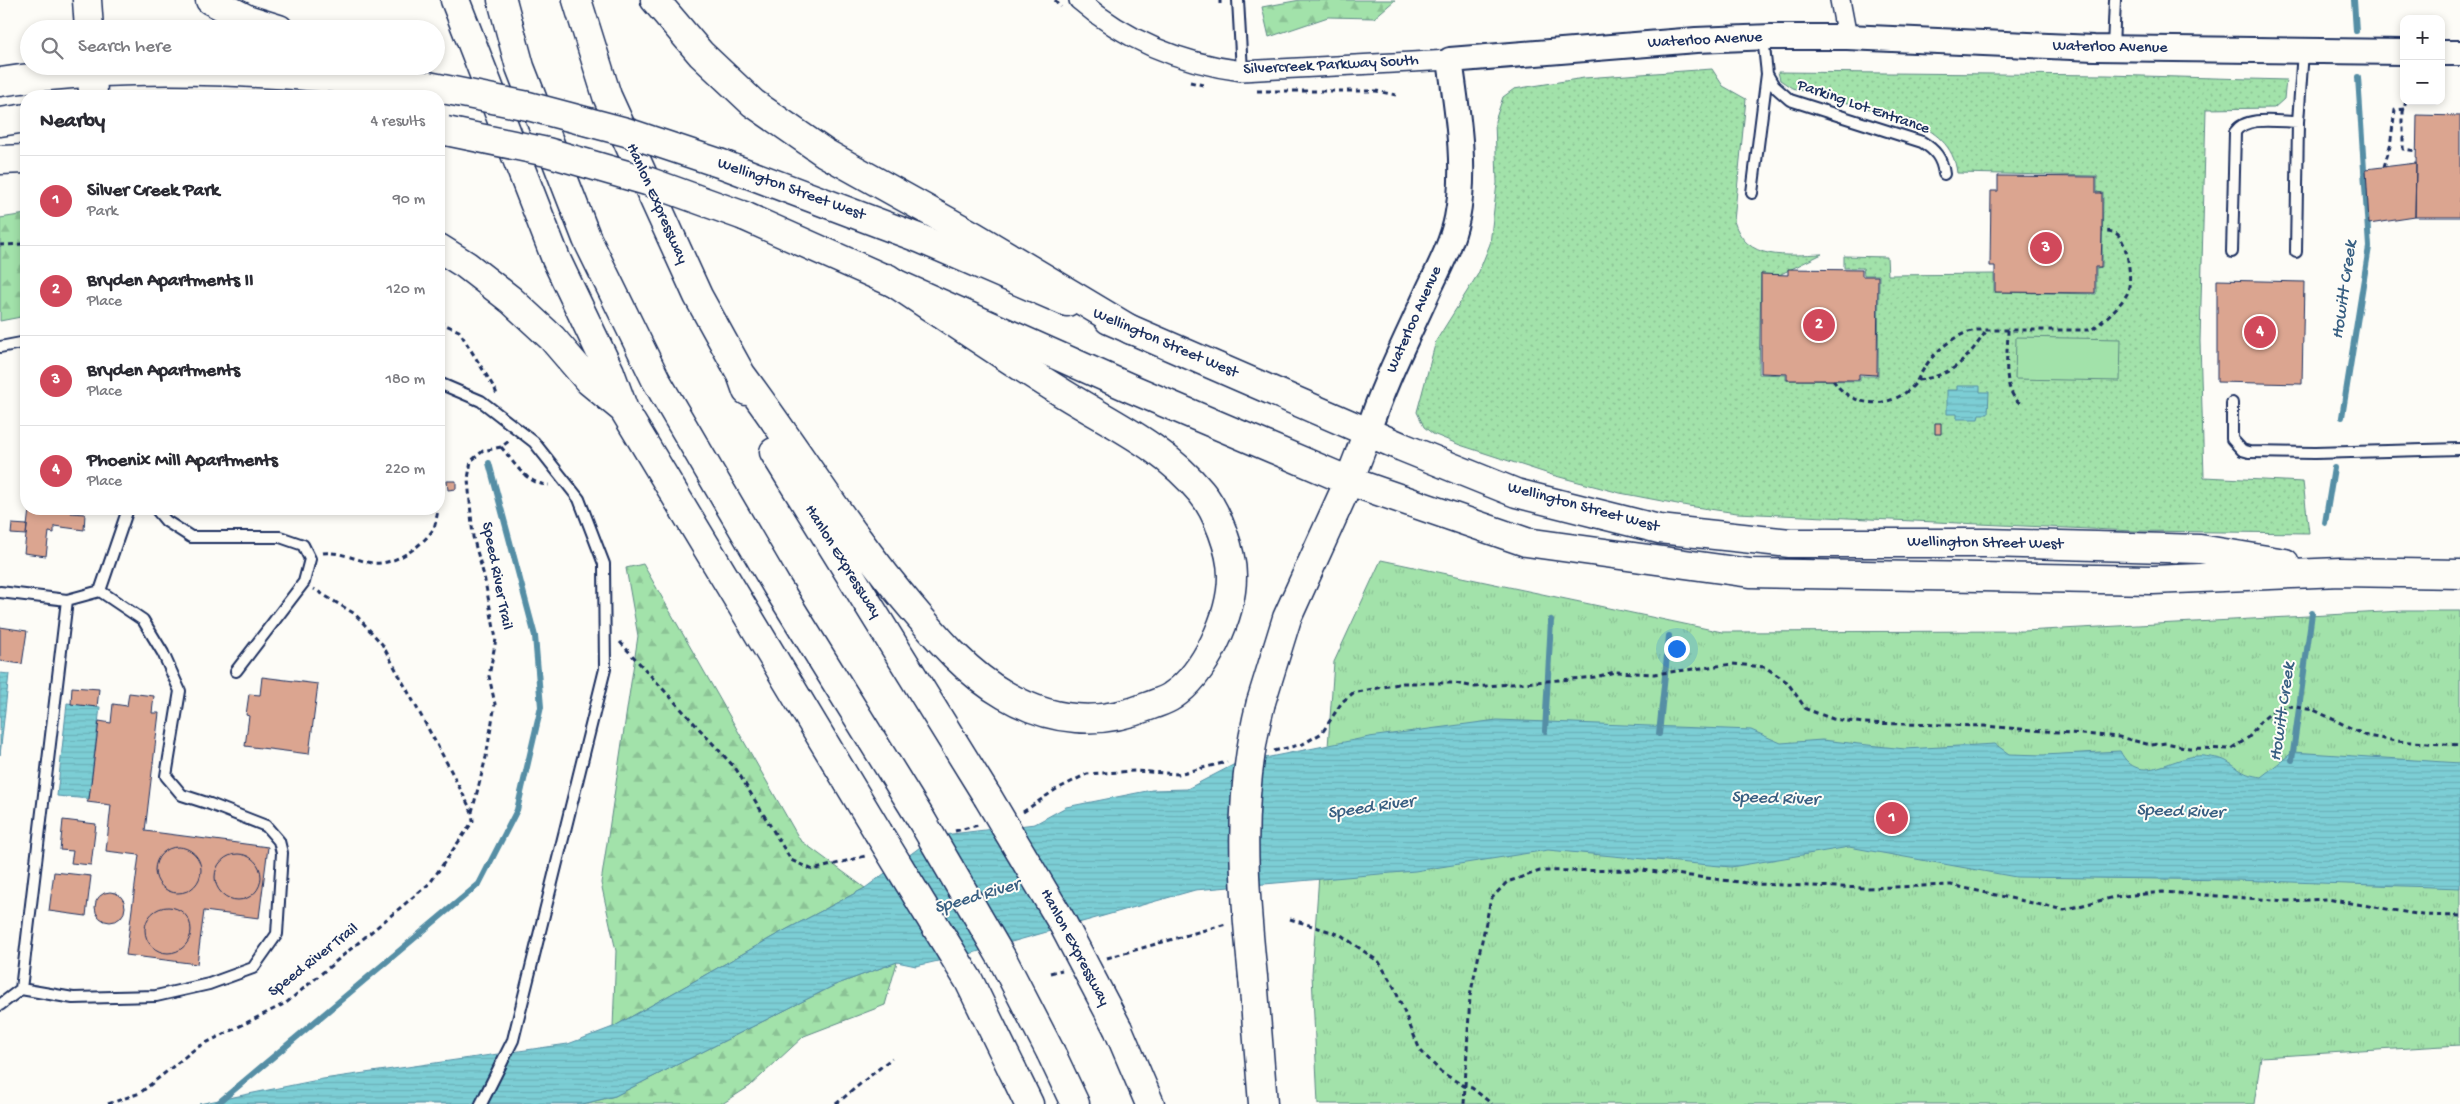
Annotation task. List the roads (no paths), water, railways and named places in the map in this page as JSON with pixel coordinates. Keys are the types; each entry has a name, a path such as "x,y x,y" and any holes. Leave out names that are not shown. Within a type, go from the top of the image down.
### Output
{"main road":[{"path":"87,0 88,20"},
{"path":"210,0 250,20"},
{"path":"455,0 556,259 610,372 624,410 873,844 969,981 1029,1104"},
{"path":"502,0 520,67 587,239 656,380 776,585 921,819 1003,960 1075,1104"},
{"name":"Hanlon Expressway","path":"577,0 608,96 698,296 741,374 757,421 987,796 1063,924 1118,1029 1150,1104"},
{"path":"655,0 701,54 753,103 826,153 974,236 1131,330"},
{"name":"Wellington Street West","path":"0,82 170,75"},
{"name":"Wellington Street West","path":"374,75 528,106 608,127 722,164 920,239 1368,432 1516,493 1659,529 1790,543 1987,543 2200,549 2340,572"},
{"path":"0,122 20,119"},
{"name":"Wellington Street West","path":"445,131 547,152 638,178 744,216 887,278 1130,388 1349,481 1526,542 1750,573 2153,580 2340,572 2460,574"},
{"path":"0,160 20,159"},
{"path":"445,252 466,265 511,300 552,338 589,380 624,410"},
{"path":"741,374 881,571 930,630 967,668 1004,694 1039,712 1081,720 1124,716 1172,696 1206,661 1225,619 1232,576 1224,532 1203,494 1164,454 1119,424 1066,395 887,278"},
{"name":"Waterloo Avenue","path":"1263,1104 1245,894 1244,809 1250,744 1287,618 1349,481 1368,432"}],"street":[{"name":"Silvercreek Parkway South","path":"1078,0 1121,32 1158,50 1200,64 1242,71 1450,60"},
{"path":"1840,0 1847,38"},
{"name":"Waterloo Avenue","path":"1368,432 1378,402 1444,257 1456,219 1460,188 1460,158 1450,60 1696,40 1763,38 1847,38 2113,48 2400,52"},
{"path":"2445,53 2460,53"}],"lane":[{"path":"1238,0 1242,71"},
{"path":"2113,48 2115,0"},
{"path":"1752,193 1767,74 1763,38"},
{"path":"2296,252 2298,122 2303,51"},
{"name":"Parking Lot Entrance","path":"1767,74 1774,86 1790,100 1922,142 1939,156 1943,163 1944,174"},
{"path":"2232,252 2235,132 2238,127 2248,122 2298,122"},
{"path":"0,346 20,343"},
{"path":"445,386 481,401 534,442 579,499 604,564 605,669 513,1040 481,1104"},
{"path":"2232,403 2232,439 2242,450 2249,452 2270,454 2460,449"},
{"path":"100,591 126,515"},
{"path":"161,515 166,521 192,537 280,537 302,545 310,559 304,582 236,671"},
{"path":"0,592 67,600 100,591 143,620 163,653 180,692 166,776 182,795 266,826 279,841 282,853 277,934 253,968 209,984 156,996 73,998 21,989"},
{"path":"0,1005 21,989 67,600"}],"water":[{"path":"1957,386 1980,386 1980,392 1989,392 1988,414 1979,414 1978,419 1957,419 1957,414 1947,414 1947,390 1957,390"},
{"path":"0,673 9,674 0,755"},
{"path":"67,703 100,707 89,799 57,796"},
{"name":"Speed River","path":"1497,720 1751,730 1781,743 1822,740 1905,749 1995,744 2009,754 2043,755 2120,751 2128,762 2137,768 2147,769 2181,759 2204,756 2224,760 2245,773 2261,777 2293,752 2460,763 2460,888 2235,880 2016,877 1849,847 1731,867 1548,850 1415,871 1195,890 969,954 916,966 897,962 835,985 615,1096 583,1104 199,1104 323,1079 568,1044 613,1027 776,935 865,888 935,836 1035,824 1066,807 1152,790 1187,789 1235,764 1369,737"}],"waterway":[{"name":"Howitt Creek","path":"2354,0 2356,31"},
{"name":"Howitt Creek","path":"2342,417 2369,247 2358,77"},
{"path":"217,1104 479,884 517,810 541,707 535,636 489,463"},
{"name":"Howitt Creek","path":"2325,523 2334,468"},
{"name":"Howitt Creek","path":"2292,760 2312,613"},
{"path":"1545,731 1551,620"},
{"path":"1659,734 1669,636"}],"place":[{"name":"Bryden Apartments","path":"2046,248"},
{"name":"Bryden Apartments II","path":"1819,325"},
{"name":"Phoenix Mill Apartments","path":"2260,332"},
{"name":"Silver Creek Park","path":"1892,818"}]}
